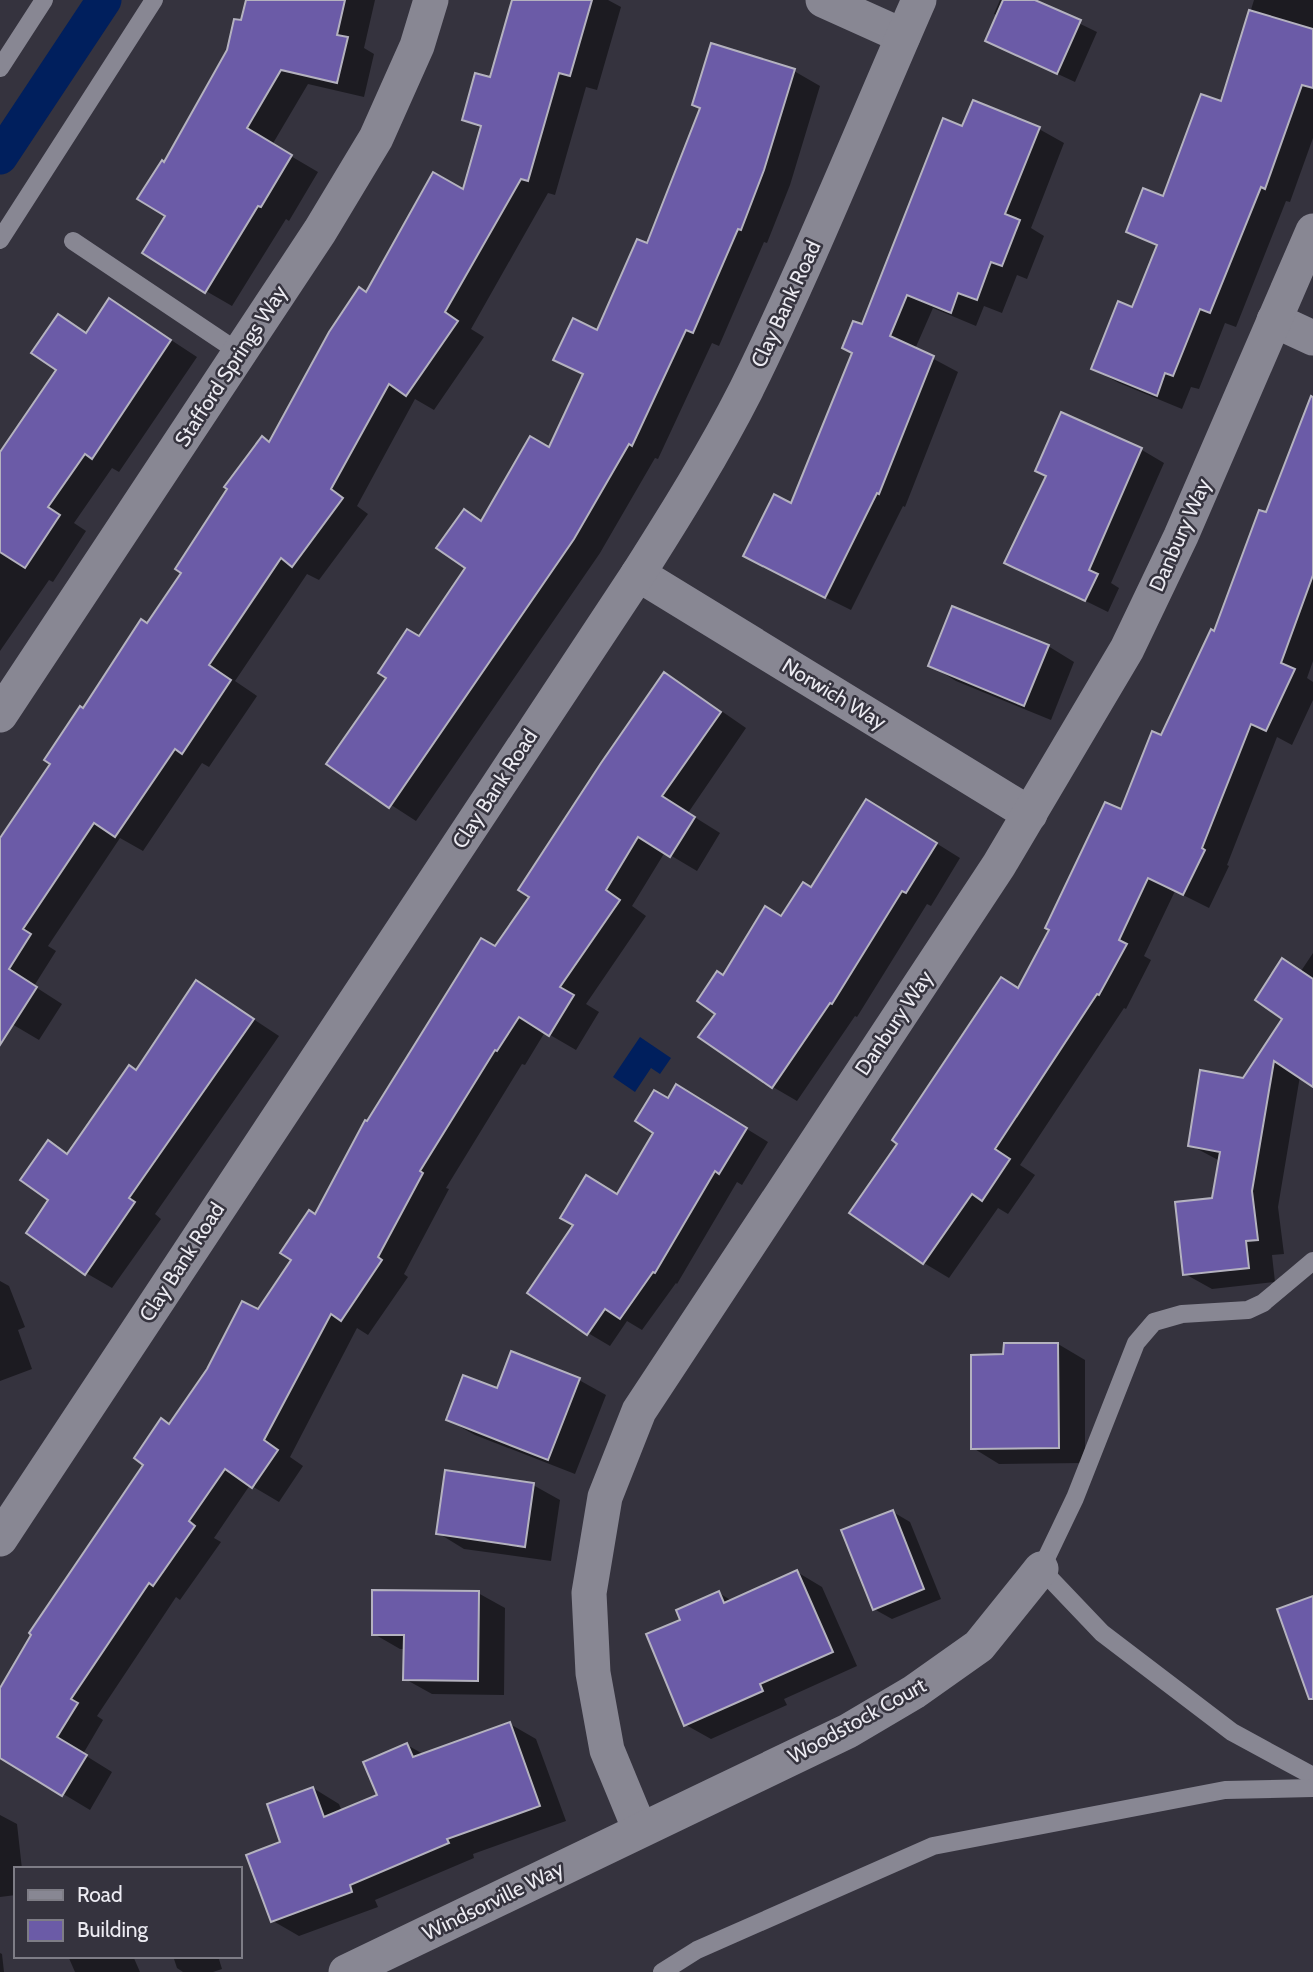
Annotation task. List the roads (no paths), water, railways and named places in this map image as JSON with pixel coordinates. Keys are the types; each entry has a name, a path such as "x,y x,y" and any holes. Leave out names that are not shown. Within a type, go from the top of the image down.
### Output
{"street":[{"name":"Stafford Springs Way","path":"0,715 320,231 376,138 417,46 431,0"},
{"path":"823,0 903,36"},
{"name":"Clay Bank Road","path":"0,1539 678,510 745,392 809,255 919,0"},
{"name":"Danbury Way","path":"640,1830 607,1750 593,1673 589,1593 605,1497 639,1411 1030,814 1127,649 1181,536 1313,231"},
{"path":"1274,320 1313,338"},
{"name":"Norwich Way","path":"638,574 1030,814"},
{"name":"Woodstock Court","path":"640,1830 848,1731 914,1692 979,1646 1041,1569"},
{"name":"Windsorville Way","path":"346,1972 640,1830"}],"lane":[{"path":"0,68 44,0"},
{"path":"0,240 154,0"},
{"path":"73,242 240,353"},
{"path":"1313,1261 1263,1303 1248,1310 1182,1314 1154,1322 1136,1343 1075,1498 1041,1569 1102,1633 1232,1732 1313,1776"},
{"path":"662,1972 697,1951 933,1846 1225,1790 1313,1788"}],"water":[{"path":"640,1037 671,1058 660,1074 651,1068 635,1092 613,1077"}],"waterway":[{"path":"0,157 104,0"}]}
